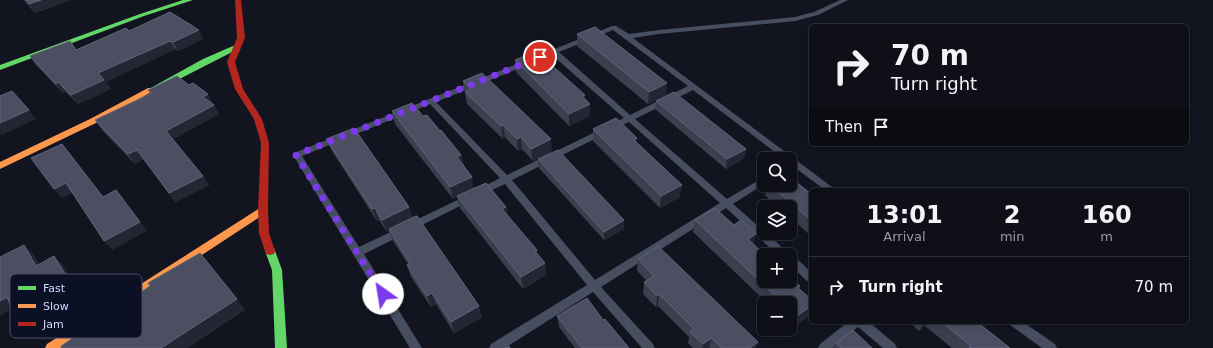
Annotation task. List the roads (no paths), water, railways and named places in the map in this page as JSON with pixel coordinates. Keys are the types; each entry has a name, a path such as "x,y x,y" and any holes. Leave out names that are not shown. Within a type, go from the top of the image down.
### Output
{"street":[{"path":"0,68 142,15 190,0"},
{"path":"238,0 241,38 231,62 239,89 258,119 265,143 263,210 264,233 277,270 281,348"},
{"path":"0,166 92,121 206,61 236,48"},
{"path":"142,289 263,210"},
{"path":"51,348 66,338"}],"lane":[{"path":"626,37 659,32 794,19 816,14 845,0"},
{"path":"416,348 296,155 614,28 779,152"},
{"path":"554,52 777,248"},
{"path":"357,253 693,87"},
{"path":"431,101 506,179 594,286 649,348"},
{"path":"797,165 828,188"},
{"path":"494,348 757,184"},
{"path":"797,265 809,276"},
{"path":"824,348 854,324"},
{"path":"863,324 891,348"},
{"path":"1017,324 1051,348"}]}
